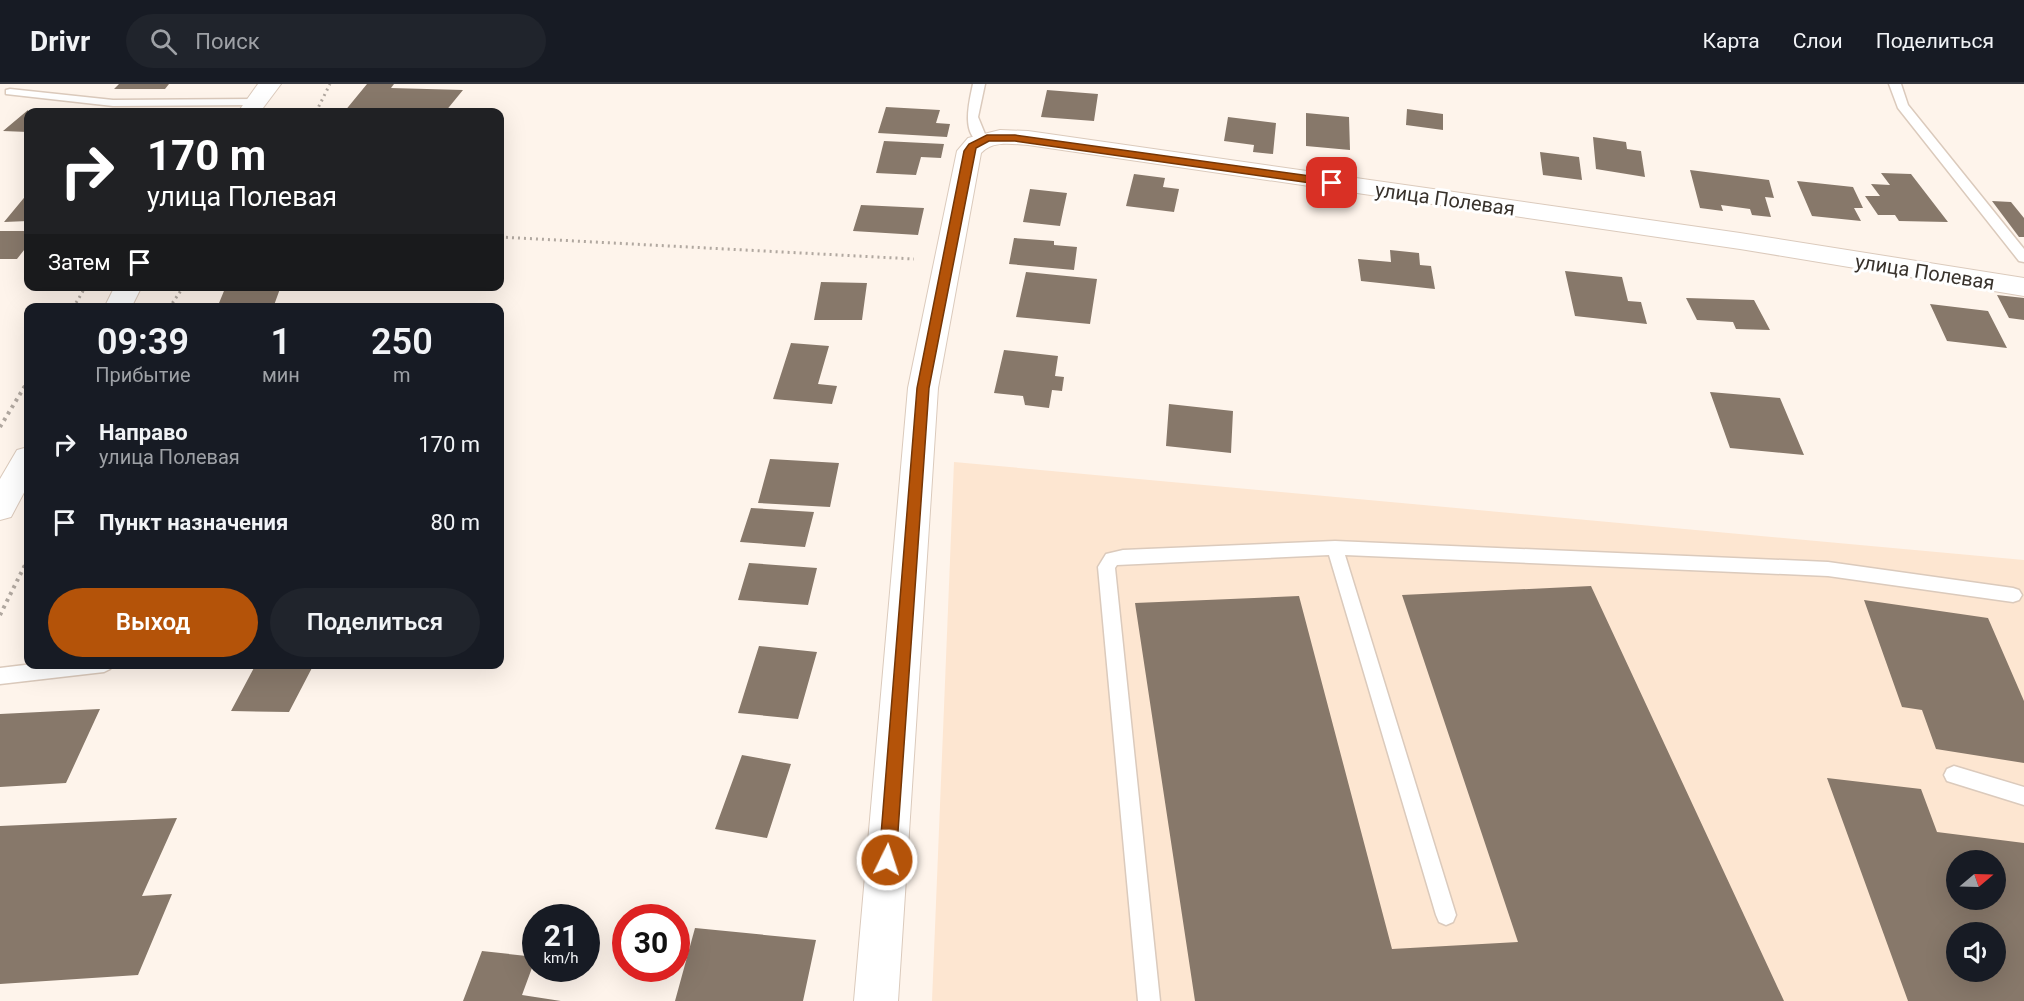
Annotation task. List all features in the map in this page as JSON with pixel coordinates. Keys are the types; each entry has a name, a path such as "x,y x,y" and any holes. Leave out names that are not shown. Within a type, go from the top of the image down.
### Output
{"street":[{"path":"252,107 270,84"},
{"name":"улица Полевая","path":"981,139 1015,138 1089,147 1740,241 2024,287"},
{"path":"876,1001 923,388 969,151 981,139"},
{"path":"0,508 24,465"}],"lane":[{"path":"979,84 972,117 981,139"},
{"path":"1895,84 1902,106 2024,258"},
{"path":"10,92 114,103 252,107"},
{"path":"1335,548 1446,915"},
{"path":"1149,1001 1106,567 1112,559 1335,548 1828,569 2013,595"},
{"path":"0,676 61,669"},
{"path":"1954,775 2024,796"}],"path":[{"path":"318,108 330,84"},
{"path":"504,237 948,261"},
{"path":"0,428 24,388"},
{"path":"0,615 24,567"}],"shaded area":[{"path":"954,462 2024,560 2024,1001 932,1001"}],"building":[{"path":"119,84 169,84 165,89 114,89"},
{"path":"367,84 394,84 391,88 463,90 448,108 347,108"},
{"path":"1047,90 1098,94 1094,121 1041,117"},
{"path":"886,107 940,110 936,123 950,124 947,137 878,133"},
{"path":"1407,109 1443,114 1443,130 1406,125"},
{"path":"24,113 24,132 3,131"},
{"path":"1306,113 1349,117 1350,150 1306,146"},
{"path":"1228,117 1276,123 1273,154 1253,152 1254,145 1224,141"},
{"path":"1593,137 1626,142 1627,149 1641,151 1645,177 1596,169"},
{"path":"884,141 944,144 941,158 921,157 916,175 876,173"},
{"path":"1540,152 1579,157 1582,180 1543,175"},
{"path":"1690,170 1769,180 1774,198 1765,197 1771,217 1752,215 1750,209 1721,205 1723,211 1700,208"},
{"path":"1881,173 1911,174 1948,222 1899,221 1895,215 1878,215 1865,196 1880,196 1871,184 1890,185"},
{"path":"1134,174 1165,178 1163,187 1179,189 1174,212 1126,206"},
{"path":"1797,181 1853,187 1863,208 1854,208 1861,221 1812,216"},
{"path":"1030,189 1067,193 1060,226 1023,222"},
{"path":"24,198 24,221 4,222"},
{"path":"1992,201 2011,202 2024,218 2024,237 2019,237"},
{"path":"861,205 924,208 918,235 853,231"},
{"path":"0,231 24,231 24,250 17,259 0,259"},
{"path":"1014,238 1054,241 1054,245 1077,247 1074,270 1009,264"},
{"path":"1390,250 1419,253 1420,265 1431,266 1435,289 1361,281 1358,259 1391,262"},
{"path":"1565,271 1622,277 1628,301 1641,302 1647,324 1575,316"},
{"path":"1026,272 1097,279 1090,324 1016,317"},
{"path":"821,282 867,283 862,320 814,320"},
{"path":"224,291 279,291 275,303 219,303"},
{"path":"1997,295 2024,298 2024,320 2009,318"},
{"path":"1686,298 1754,300 1770,330 1736,329 1733,322 1697,320"},
{"path":"1930,304 1988,311 2007,348 1947,341"},
{"path":"791,343 829,346 818,384 837,386 832,404 773,399"},
{"path":"1004,350 1058,356 1055,376 1064,377 1062,391 1052,390 1049,408 1025,405 1023,396 994,393"},
{"path":"1710,392 1780,398 1804,455 1730,448"},
{"path":"1169,404 1233,411 1231,453 1166,446"},
{"path":"770,459 839,463 830,507 758,503"},
{"path":"751,508 814,512 805,547 740,542"},
{"path":"749,563 817,568 808,605 738,600"},
{"path":"1591,586 1784,1001 1195,1001 1135,603 1299,596 1392,949 1518,942 1402,595"},
{"path":"1864,600 1988,618 2024,701 2024,763 1936,749 1922,710 1902,707"},
{"path":"759,646 817,652 798,719 738,713"},
{"path":"253,669 311,669 289,712 231,711"},
{"path":"100,709 66,783 0,787 0,714"},
{"path":"742,755 791,764 767,838 715,829"},
{"path":"1827,778 1921,789 1937,832 2024,843 2024,1001 1908,1001"},
{"path":"177,818 142,896 172,894 138,975 0,984 0,826"},
{"path":"695,928 816,940 803,1001 675,1001 680,982 690,982 690,946"},
{"path":"482,951 522,955 522,982 527,982 522,995 561,1001 463,1001"}],"route":[{"path":"887,860 923,388 969,151 972,146 981,139 1015,138 1332,183"}]}
